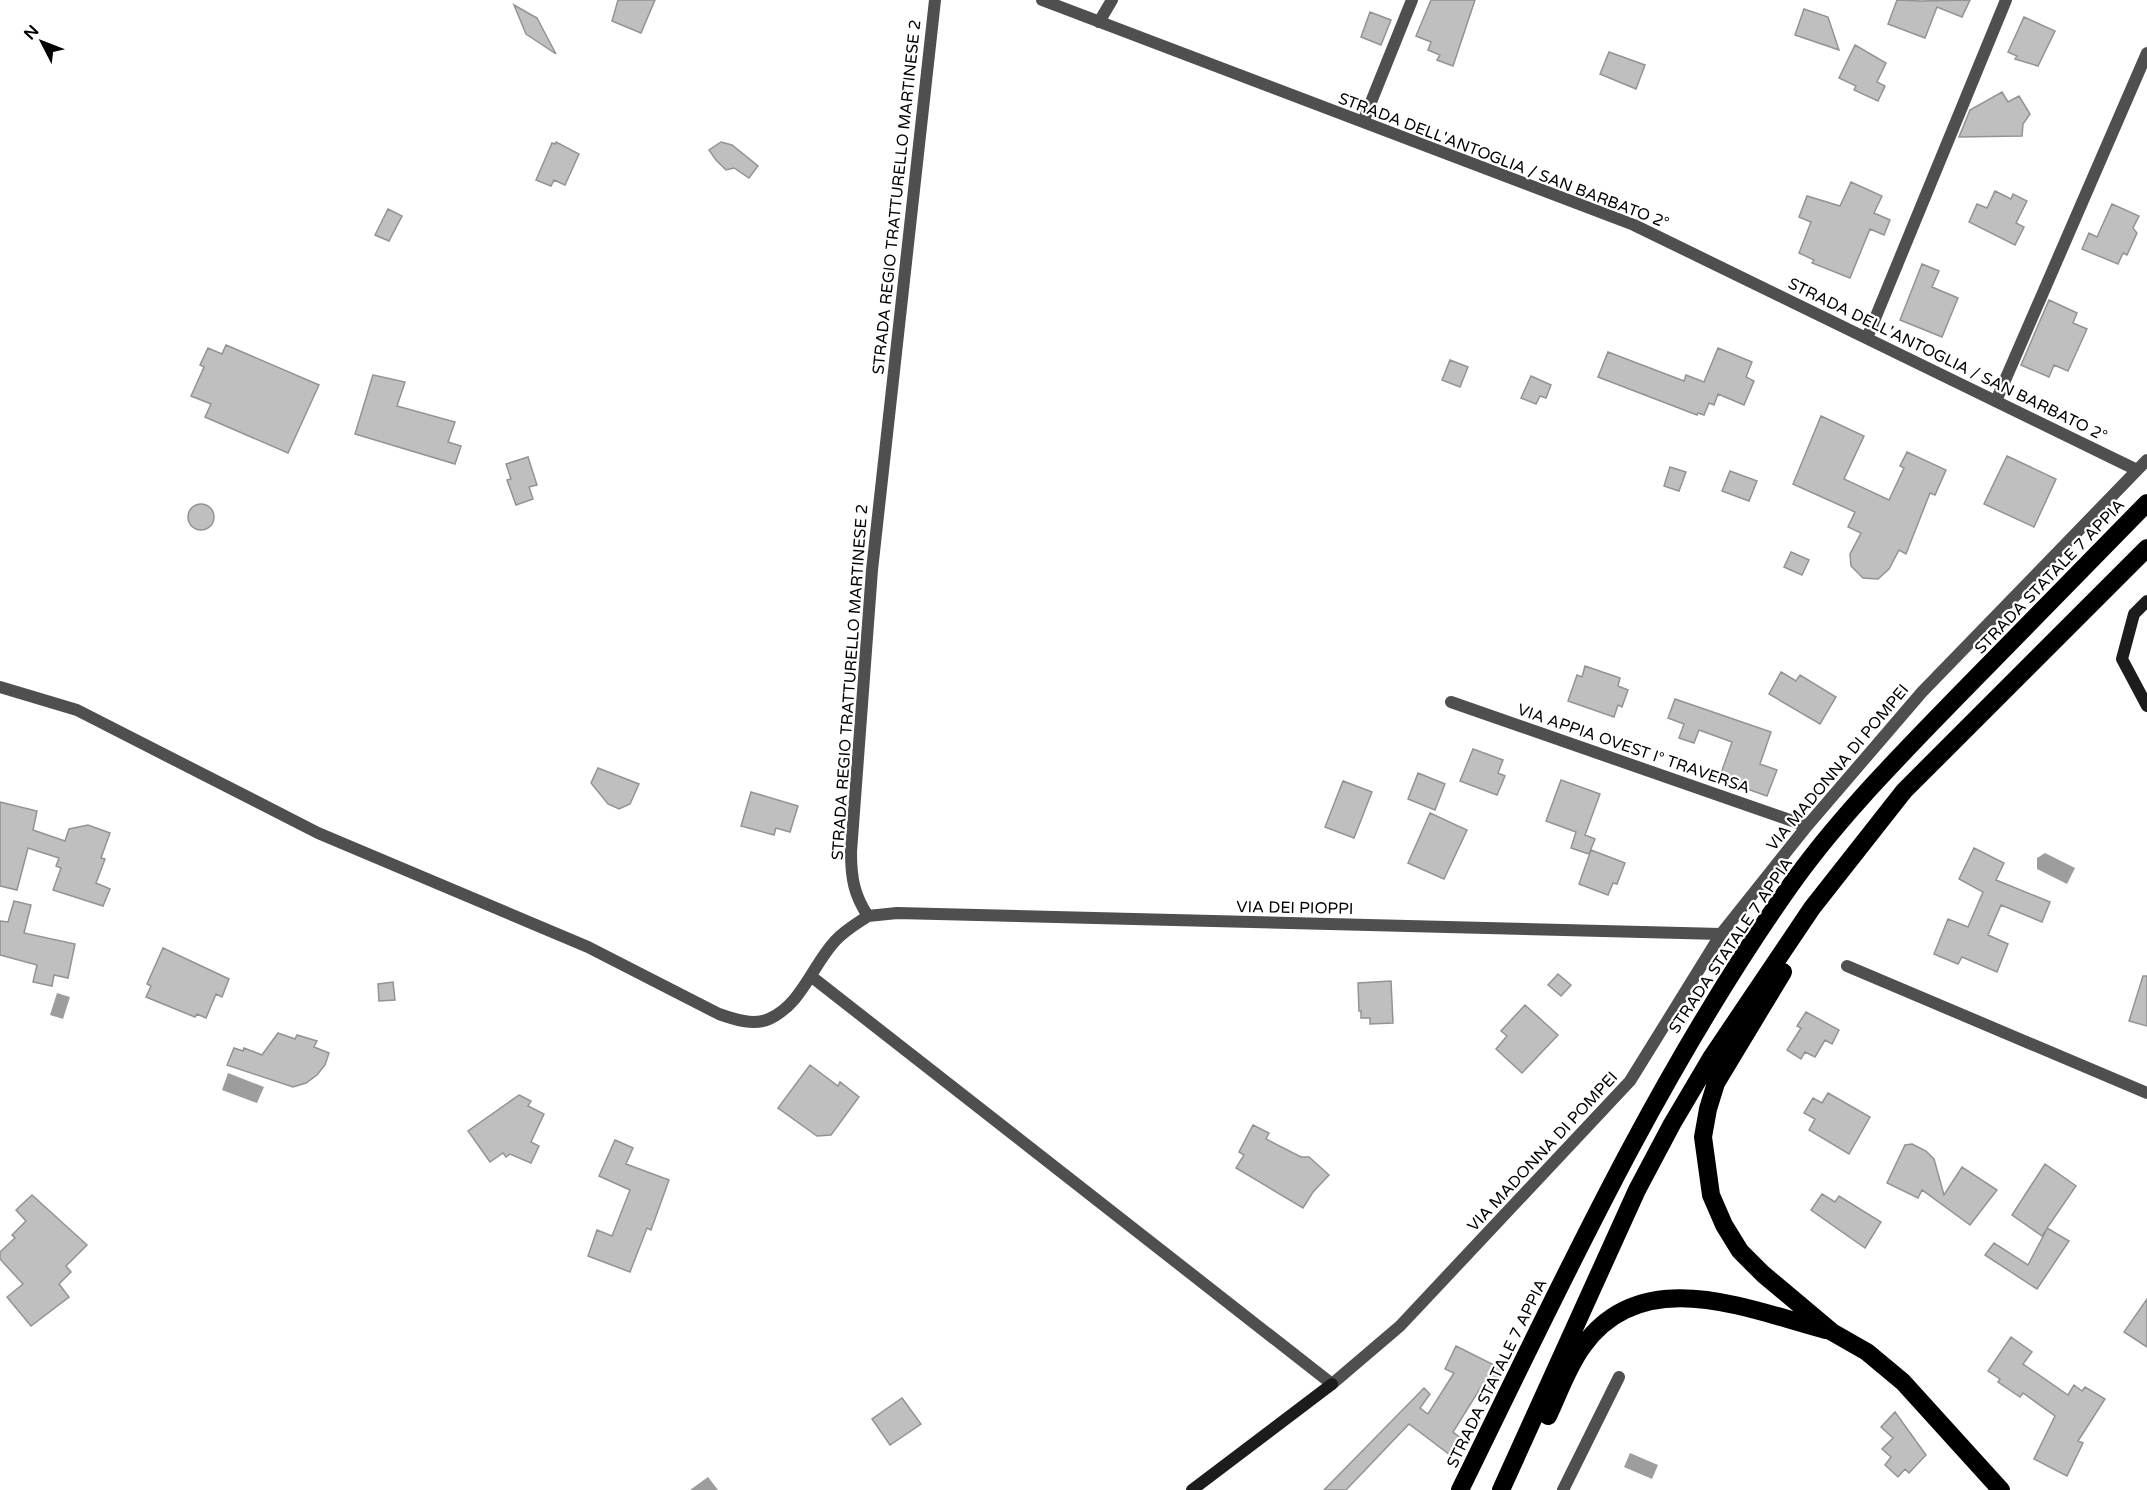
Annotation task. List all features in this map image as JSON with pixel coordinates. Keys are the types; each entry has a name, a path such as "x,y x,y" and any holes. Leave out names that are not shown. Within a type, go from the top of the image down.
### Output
{"highway":[{"name":"STRADA STATALE 7 APPIA","path":"1460,1490 1661,1087 1717,995 1791,884 1867,789 2147,503"},
{"path":"1501,1490 1637,1190 1672,1124 1711,1058 1812,908 1904,791 2147,548"},
{"path":"1812,908 1791,961 1716,1083 1703,1137 1711,1195 1740,1251 1763,1274 1832,1332 1867,1352 1903,1382 2001,1490"},
{"path":"1511,1490 1582,1346 1604,1322 1633,1305 1671,1296 1708,1299 1832,1332"}],"street":[{"name":"STRADA REGIO TRATTURELLO MARTINESE 2","path":"868,916 856,898 851,877 852,829 872,570 935,0"},
{"name":"STRADA DELL'ANTOGLIA / SAN BARBATO 2°","path":"1042,0 1634,225 2138,470"},
{"path":"1099,22 1112,0"},
{"path":"1363,122 1412,0"},
{"path":"1867,338 2006,0"},
{"path":"1996,401 2147,53"},
{"name":"VIA MADONNA DI POMPEI","path":"1192,1490 1332,1384 1400,1326 1630,1081 1721,934 1807,826 1922,692 2147,460"},
{"path":"2147,601 2134,614 2122,659 2147,706"},
{"path":"0,687 77,710 318,833 588,946 719,1014 737,1020 768,1020 793,1001 812,977 833,943 848,928 868,916"},
{"name":"VIA APPIA OVEST I° TRAVERSA","path":"1451,702 1807,826"},
{"name":"VIA DEI PIOPPI","path":"868,916 897,913 1721,934"},
{"path":"1847,966 2147,1093"},
{"path":"812,977 1332,1384"},
{"path":"1563,1490 1619,1377"}],"shaded area":[{"path":"2045,853 2075,868 2067,884 2037,869 2037,858"},
{"path":"57,993 70,997 63,1019 50,1015"},
{"path":"228,1073 264,1087 257,1103 222,1090"},
{"path":"1630,1453 1658,1465 1652,1479 1624,1467"},
{"path":"708,1477 718,1490 690,1490"}],"building":[{"path":"618,0 655,0 641,33 612,21"},
{"path":"1431,0 1475,0 1453,66 1437,60 1440,55 1428,50 1431,42 1416,36"},
{"path":"1897,0 1970,0 1962,17 1937,7 1925,38 1888,24"},
{"path":"514,5 537,18 556,54 526,34"},
{"path":"1804,9 1828,17 1839,50 1795,35"},
{"path":"1370,12 1391,20 1381,45 1361,37"},
{"path":"2024,17 2055,31 2038,66 2015,59 2017,56 2008,52"},
{"path":"1855,45 1886,63 1877,82 1885,86 1878,101 1854,90 1856,86 1839,78"},
{"path":"1609,52 1645,65 1636,89 1600,74"},
{"path":"2002,92 2008,102 2019,96 2030,114 2023,124 2022,136 1959,137 1970,110"},
{"path":"556,142 579,154 565,185 554,180 551,186 536,180 552,143"},
{"path":"721,142 732,145 758,166 749,178 734,168 726,170 716,160 709,150"},
{"path":"1851,182 1882,196 1874,213 1890,220 1884,235 1870,229 1850,278 1812,263 1814,260 1799,253 1811,222 1799,217 1807,196 1840,206"},
{"path":"1995,191 2011,199 2013,194 2027,201 2016,223 2024,227 2015,245 1969,222 1977,204 1987,208"},
{"path":"2112,204 2139,216 2133,228 2137,233 2127,255 2123,253 2118,264 2082,249 2089,233 2097,237"},
{"path":"388,209 402,216 389,241 375,235"},
{"path":"1922,264 1939,271 1932,287 1958,298 1942,337 1900,320"},
{"path":"2049,300 2077,313 2073,323 2087,329 2068,371 2054,365 2049,377 2021,365"},
{"path":"226,345 319,385 288,453 205,417 211,404 191,396 204,367 200,365 208,348 222,354"},
{"path":"1718,348 1752,362 1746,377 1754,381 1744,405 1718,394 1714,405 1709,403 1704,415 1698,413 1697,415 1598,377 1608,352 1684,381 1686,375 1704,382"},
{"path":"1450,360 1468,367 1460,387 1442,380"},
{"path":"373,375 405,382 397,406 455,422 448,442 461,446 455,464 355,434"},
{"path":"1531,376 1551,385 1546,398 1540,396 1536,404 1521,398"},
{"path":"1821,416 1864,436 1844,479 1889,500 1904,468 1900,466 1907,452 1946,470 1935,495 1930,493 1906,554 1899,550 1889,569 1878,579 1863,578 1851,566 1850,554 1861,533 1848,527 1855,512 1793,484"},
{"path":"2007,456 2056,479 2034,527 1984,504"},
{"path":"528,457 537,485 529,487 533,499 516,505 507,480 511,479 506,464"},
{"path":"1670,467 1686,472 1679,491 1664,486"},
{"path":"1730,471 1757,481 1749,501 1722,491"},
{"path":"201,504 210,508 214,517 210,526 201,530 192,526 188,517 192,508"},
{"path":"1791,552 1809,560 1802,575 1784,567"},
{"path":"1585,666 1620,678 1618,686 1628,690 1622,707 1618,705 1614,717 1568,701 1577,675 1582,677"},
{"path":"1781,672 1796,681 1800,675 1836,697 1820,724 1769,694"},
{"path":"1675,699 1771,732 1760,764 1777,770 1767,796 1719,779 1732,742 1699,730 1694,743 1679,738 1684,724 1668,718"},
{"path":"1473,749 1503,760 1498,773 1505,776 1497,795 1460,781"},
{"path":"598,768 639,784 630,804 619,809 608,804 591,783"},
{"path":"1418,773 1445,784 1435,810 1408,799"},
{"path":"1561,780 1600,794 1585,835 1595,839 1589,854 1571,848 1576,832 1546,821"},
{"path":"1343,781 1372,792 1354,838 1325,827"},
{"path":"751,792 798,806 790,832 776,828 774,835 741,826"},
{"path":"0,802 37,811 33,830 65,841 69,829 88,825 110,833 101,858 105,859 96,883 110,889 103,906 53,890 61,868 56,866 59,858 28,848 17,890 0,886"},
{"path":"1430,813 1467,830 1444,879 1408,863"},
{"path":"1974,848 2004,863 1996,880 2050,902 2042,922 2001,905 1988,935 2008,944 1997,972 1962,957 1958,964 1934,954 1948,919 1968,927 1983,892 1959,879"},
{"path":"1591,850 1625,863 1617,884 1613,883 1608,895 1579,884"},
{"path":"14,901 31,905 24,933 75,944 68,978 54,975 52,986 33,982 37,965 0,955 0,921 8,922"},
{"path":"163,948 229,979 222,997 216,994 206,1018 197,1014 195,1017 146,997 151,986 147,984"},
{"path":"1558,974 1571,985 1561,996 1548,985"},
{"path":"2143,976 2147,976 2147,1026 2129,1021"},
{"path":"1391,981 1393,1023 1370,1024 1370,1018 1361,1018 1358,983"},
{"path":"393,982 395,1000 379,1001 378,984"},
{"path":"1525,1005 1558,1035 1522,1073 1496,1049 1507,1036 1501,1031"},
{"path":"1806,1012 1839,1030 1832,1044 1825,1040 1815,1057 1805,1052 1801,1059 1787,1050 1801,1028 1797,1026"},
{"path":"278,1033 295,1039 297,1035 317,1041 314,1047 329,1053 325,1065 317,1075 306,1083 293,1087 227,1065 234,1048 243,1051 244,1048 262,1055"},
{"path":"810,1065 838,1086 840,1082 859,1097 831,1135 817,1136 778,1108"},
{"path":"1828,1093 1870,1117 1849,1154 1809,1130 1815,1119 1804,1113 1813,1098 1822,1103"},
{"path":"519,1095 531,1101 528,1106 544,1114 531,1142 539,1146 531,1163 510,1154 506,1157 503,1153 490,1162 468,1131"},
{"path":"1253,1125 1269,1133 1266,1139 1301,1157 1309,1157 1329,1175 1313,1192 1303,1208 1236,1168 1244,1155 1239,1152"},
{"path":"615,1140 633,1148 626,1164 669,1180 651,1230 647,1228 630,1272 588,1256 597,1230 612,1236 630,1190 599,1176"},
{"path":"1912,1144 1926,1151 1934,1159 1944,1195 1962,1167 1997,1190 1970,1225 1922,1190 1918,1198 1887,1183 1905,1145"},
{"path":"2045,1164 2076,1186 2047,1228 2069,1241 2037,1289 1985,1255 1994,1243 2028,1265 2047,1229 2042,1236 2012,1215"},
{"path":"1822,1194 1835,1202 1839,1196 1881,1222 1865,1248 1811,1210"},
{"path":"32,1195 87,1245 66,1266 71,1272 59,1284 69,1297 31,1326 7,1297 23,1284 0,1259 0,1252 15,1238 12,1235 26,1221 16,1210"},
{"path":"2147,1299 2147,1347 2124,1332"},
{"path":"2011,1337 2032,1352 2023,1364 2068,1395 2074,1385 2082,1391 2085,1387 2105,1399 2078,1441 2083,1443 2067,1476 2034,1459 2055,1416 2023,1393 2020,1397 1998,1382 2000,1379 1988,1371"},
{"path":"1456,1346 1502,1369 1490,1392 1481,1387 1453,1432 1462,1439 1450,1455 1409,1424 1346,1490 1324,1490 1424,1388 1430,1394 1420,1408 1428,1414 1454,1373 1445,1369"},
{"path":"902,1398 921,1424 890,1445 872,1419"},
{"path":"1895,1412 1926,1455 1909,1473 1905,1469 1898,1477 1885,1465 1891,1457 1882,1449 1893,1438 1881,1427"}]}
